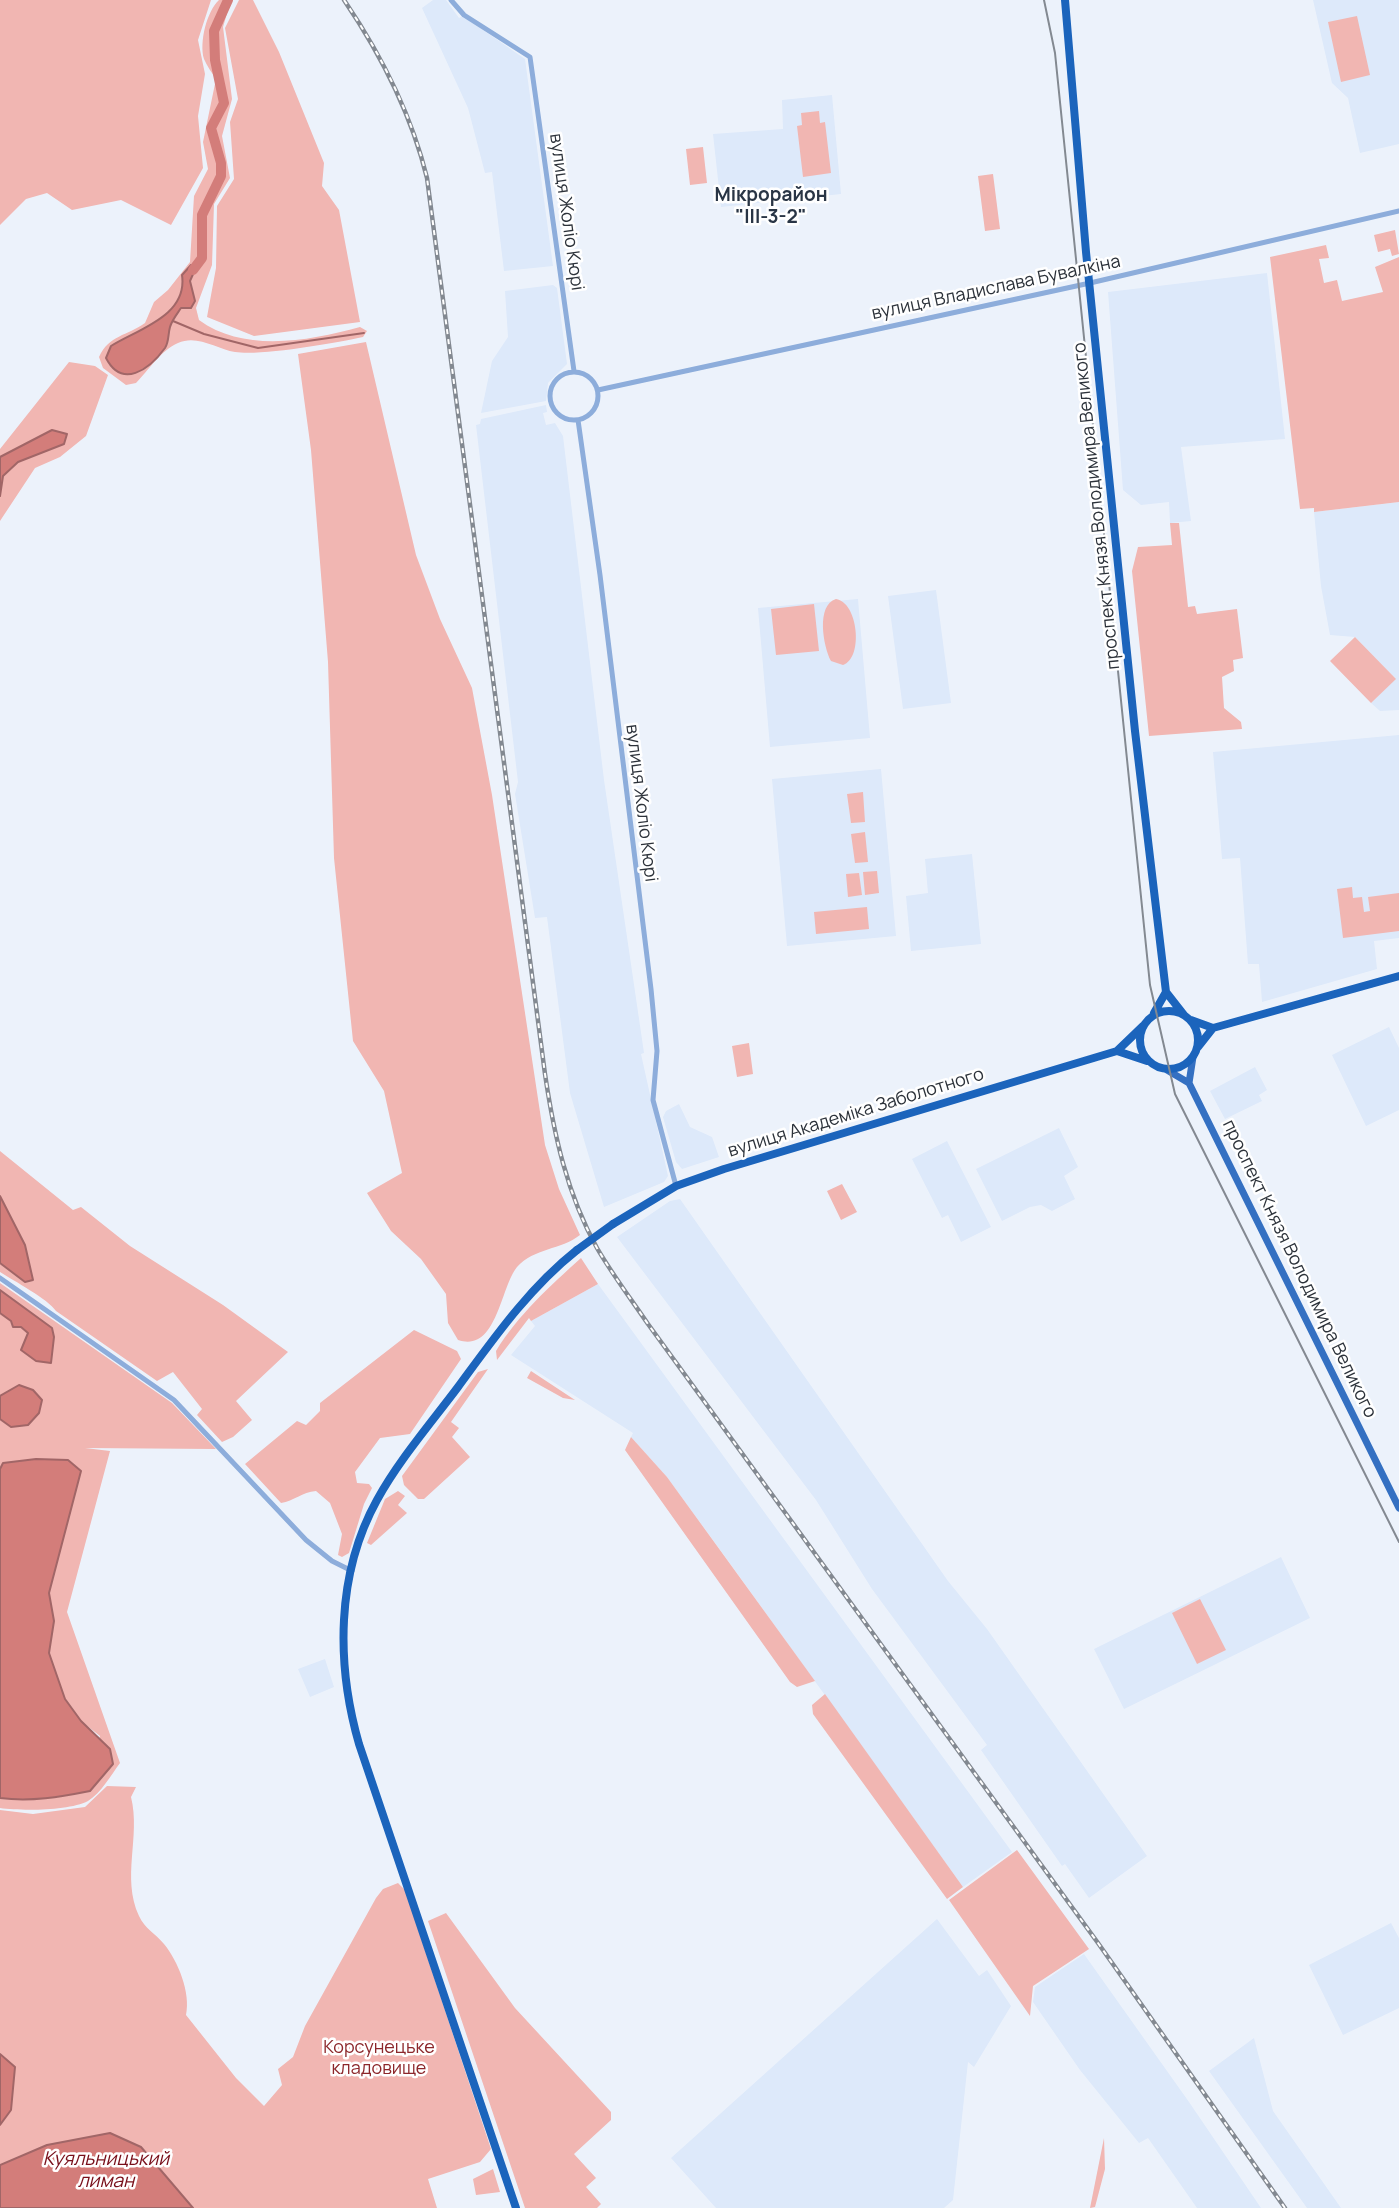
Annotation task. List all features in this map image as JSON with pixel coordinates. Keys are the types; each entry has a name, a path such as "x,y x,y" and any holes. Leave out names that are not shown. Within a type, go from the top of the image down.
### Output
{"highway":[{"name":"проспект Князя Володимира Великого","path":"1065,0 1090,283 1136,741 1166,992"},
{"path":"1146,1022 1167,1011 1213,1028 1399,976"},
{"path":"1149,1062 1139,1045 1146,1022 1166,992 1187,1018 1198,1038 1198,1048"},
{"name":"вулиця Академіка Заболотного","path":"516,2208 350,1712 343,1644 346,1599 368,1519 389,1481 518,1307 577,1250 613,1224 676,1186 1117,1051 1146,1022"},
{"path":"1117,1051 1167,1070 1180,1068 1193,1057 1213,1028"}],"main road":[{"path":"1167,1070 1189,1083 1193,1057"},
{"name":"проспект Князя Володимира Великого","path":"1189,1083 1399,1508"}],"street":[{"name":"вулиця Жоліо Кюрі","path":"451,0 464,15 530,57 574,371"},
{"name":"вулиця Владислава Бувалкіна","path":"598,390 1090,283 1399,211"},
{"path":"574,371 589,377 598,390 596,406 592,413 578,420 562,418 555,413 549,398 553,383 558,377 574,371"},
{"name":"вулиця Жоліо Кюрі","path":"578,420 651,989 657,1051 653,1100 676,1186"},
{"path":"0,1278 174,1399 306,1540 332,1561 352,1571"}],"shaded area":[{"path":"433,0 446,0 459,18 463,16 525,59 553,266 504,271 492,172 485,173 468,108 422,8"},
{"path":"1313,0 1399,0 1399,144 1360,153 1348,98 1332,83"},
{"path":"832,95 841,194 721,207 713,134 783,129 782,100"},
{"path":"1267,273 1285,439 1181,447 1191,521 1170,523 1169,502 1141,505 1123,490 1108,292"},
{"path":"553,285 557,288 567,364 548,383 546,401 481,413 492,361 508,337 505,291"},
{"path":"546,405 547,412 543,413 546,425 555,423 563,436 604,780 644,1053 641,1054 668,1176 664,1182 604,1207 570,1093 547,917 535,918 515,794 518,782 476,425 480,424 481,419"},
{"path":"1399,502 1399,710 1380,711 1371,703 1395,678 1355,637 1330,635 1321,586 1314,512"},
{"path":"936,590 951,703 903,709 888,596"},
{"path":"858,599 870,738 770,747 758,608"},
{"path":"1399,735 1399,938 1374,941 1377,969 1262,1002 1259,964 1248,964 1240,858 1222,859 1213,752"},
{"path":"881,769 896,936 787,946 772,779"},
{"path":"972,854 981,944 911,951 906,896 928,893 925,859"},
{"path":"1389,1027 1399,1048 1399,1110 1366,1126 1332,1055"},
{"path":"1255,1067 1267,1090 1259,1095 1262,1101 1225,1119 1210,1091"},
{"path":"679,1104 690,1127 712,1137 719,1157 682,1169 676,1162 663,1117 666,1111"},
{"path":"1059,1128 1078,1167 1064,1176 1075,1199 1052,1211 1041,1205 1030,1207 1002,1221 976,1169"},
{"path":"947,1141 991,1227 961,1242 948,1215 942,1218 912,1159"},
{"path":"680,1199 948,1581 987,1629 1147,1856 1089,1898 1065,1864 1062,1866 981,1750 987,1745 872,1589 816,1500 617,1237 670,1201"},
{"path":"598,1284 1012,1852 963,1887 667,1477 631,1437 633,1433 511,1355 535,1326 531,1321"},
{"path":"1281,1557 1310,1618 1124,1709 1094,1649"},
{"path":"325,1659 334,1687 310,1697 298,1669"},
{"path":"937,1919 979,1976 987,1970 1011,2006 974,2067 968,2062 953,2200 944,2208 716,2208 671,2158"},
{"path":"1391,1923 1399,1938 1399,2008 1343,2035 1309,1965"},
{"path":"1084,1954 1261,2208 1197,2208 1148,2138 1139,2143 1080,2070 1033,2002 1035,1987"},
{"path":"1254,2038 1273,2111 1341,2208 1307,2208 1209,2071"}],"green space":[{"path":"0,0 211,0 198,40 205,74 198,116 203,168 171,225 121,200 72,210 47,193 26,199 0,225"},
{"path":"219,0 231,0 223,27 232,99 222,136 230,178 214,204 212,265 196,308 199,320 236,337 256,340 299,340 360,327 367,331 363,337 351,340 247,353 200,341 185,341 166,350 136,383 126,385 103,368 99,357 113,340 145,323 154,302 168,290 190,262 194,196 208,169 203,142 216,79 204,59 203,36 211,11"},
{"path":"239,0 253,0 279,52 324,163 322,186 339,210 360,322 254,336 207,317 216,268 217,206 234,179 230,122 238,99 225,28"},
{"path":"1357,16 1370,75 1341,82 1328,22"},
{"path":"819,111 820,123 825,122 831,173 803,177 797,126 802,125 801,113"},
{"path":"703,147 707,183 690,185 686,149"},
{"path":"993,174 1000,229 985,231 978,176"},
{"path":"1395,230 1399,254 1392,256 1390,249 1378,252 1374,235"},
{"path":"1326,245 1329,258 1319,259 1324,283 1337,280 1342,301 1383,292 1375,267 1399,257 1399,502 1314,512 1314,508 1300,509 1270,257"},
{"path":"366,342 416,555 440,619 472,688 492,795 545,1145 559,1189 580,1235 565,1244 531,1256 517,1267 489,1328 481,1337 471,1341 458,1340 448,1323 446,1294 421,1259 391,1231 367,1193 402,1173 384,1091 353,1041 334,858 328,662 311,450 298,354"},
{"path":"69,362 95,366 108,375 86,436 60,457 35,468 0,521 0,449"},
{"path":"1170,523 1179,523 1188,607 1195,606 1197,614 1237,609 1243,658 1233,660 1234,671 1222,677 1224,708 1241,722 1242,729 1149,736 1132,571 1138,547 1172,545"},
{"path":"836,599 843,602 849,610 856,630 854,652 850,660 843,665 831,661 823,627 826,609"},
{"path":"814,604 819,651 776,655 771,609"},
{"path":"1355,637 1396,679 1371,703 1330,661"},
{"path":"863,792 865,822 851,823 847,794"},
{"path":"865,832 868,862 855,863 851,834"},
{"path":"877,871 879,893 865,895 863,872"},
{"path":"859,873 862,895 848,897 846,874"},
{"path":"1352,887 1353,898 1362,897 1364,912 1370,911 1368,897 1399,893 1399,931 1343,938 1337,889"},
{"path":"867,907 869,929 816,934 814,912"},
{"path":"749,1043 753,1074 737,1077 732,1046"},
{"path":"0,1151 73,1210 81,1207 130,1246 223,1305 288,1352 236,1401 252,1420 233,1437 222,1442 197,1415 202,1409 173,1372 157,1381 0,1272 0,1263 25,1282 24,1245 0,1196"},
{"path":"842,1184 857,1212 841,1220 827,1191"},
{"path":"581,1258 598,1284 531,1321 529,1318 497,1360 496,1351 514,1325 546,1290"},
{"path":"0,1283 172,1403 216,1449 85,1448 110,1451 67,1612 120,1763 93,1798 80,1804 57,1808 0,1808 0,1798 33,1800 90,1791 100,1736 81,1721 65,1699 49,1653 54,1621 49,1594 81,1471 68,1460 4,1463 0,1469"},
{"path":"414,1330 457,1351 461,1359 410,1434 380,1438 355,1472 357,1483 369,1484 372,1488 364,1504 349,1553 342,1557 338,1555 342,1534 330,1503 316,1491 281,1503 245,1464 297,1421 306,1425 320,1411 320,1403"},
{"path":"488,1369 451,1422 459,1428 452,1437 470,1457 424,1499 418,1499 404,1485 402,1476 478,1372"},
{"path":"531,1371 575,1400 563,1398 527,1378"},
{"path":"631,1437 667,1477 815,1681 797,1687 790,1682 625,1450"},
{"path":"398,1491 405,1496 398,1505 407,1513 371,1545 367,1543 385,1499"},
{"path":"1200,1599 1226,1650 1197,1664 1172,1613"},
{"path":"825,1694 963,1887 947,1899 813,1714 812,1705"},
{"name":"Корсунецьке кладовище","path":"107,1786 136,1787 131,1797 134,1827 131,1872 134,1901 141,1920 174,1959 185,1987 186,2015 236,2078 264,2106 282,2085 278,2069 293,2057 305,2026 376,1898 383,1889 398,1883 405,1890 491,2149 480,2162 428,2179 437,2208 193,2208 141,2147 0,2165 0,1810 33,1814 85,1807"},
{"path":"1017,1850 1089,1949 1033,1986 1030,2016 949,1900"},
{"path":"446,1913 515,2008 611,2112 611,2120 574,2154 596,2178 586,2187 601,2204 597,2208 525,2208 428,1921"},
{"path":"1104,2138 1105,2169 1095,2207 1090,2208"},
{"path":"493,2169 500,2192 476,2195 473,2179"}],"water":[{"path":"191,265 194,272 190,281 195,301 191,308 181,308 175,317 165,348 144,369 136,373 120,373 106,358 111,346 159,320 169,311 182,289 182,275"},
{"path":"52,430 67,434 64,444 18,462 3,476 0,496 0,457"},
{"path":"0,1196 25,1245 33,1280 25,1282 0,1263"},
{"path":"0,1290 52,1328 54,1337 51,1363 36,1361 21,1350 28,1333 21,1327 13,1327 11,1321 0,1313"},
{"path":"19,1385 33,1390 42,1400 39,1413 28,1425 11,1427 0,1419 0,1396"},
{"path":"36,1459 68,1460 81,1471 49,1593 54,1621 49,1653 65,1699 81,1721 110,1749 113,1764 90,1791 45,1798 0,1798 0,1469 3,1463"},
{"name":"Куяльницький лиман","path":"0,2054 15,2067 11,2110 0,2125"},
{"name":"Куяльницький лиман","path":"110,2133 141,2147 193,2208 0,2208 0,2165 47,2145"}],"waterway":[{"path":"193,270 202,258 202,215 221,176 221,163 211,128 224,103 215,60 214,31 228,0"},
{"path":"173,321 204,334 258,348 364,333"}],"tram line":[{"path":"1044,0 1055,53 1150,985 1175,1094 1399,1542"}],"railway":[{"path":"344,0 371,42 394,86 413,131 427,178 545,1074 557,1142 577,1207 603,1258 648,1324 1098,1943 1285,2208"}],"district":[{"name":"Мікрорайон \"ІІІ-3-2\"","path":"771,207"}]}
